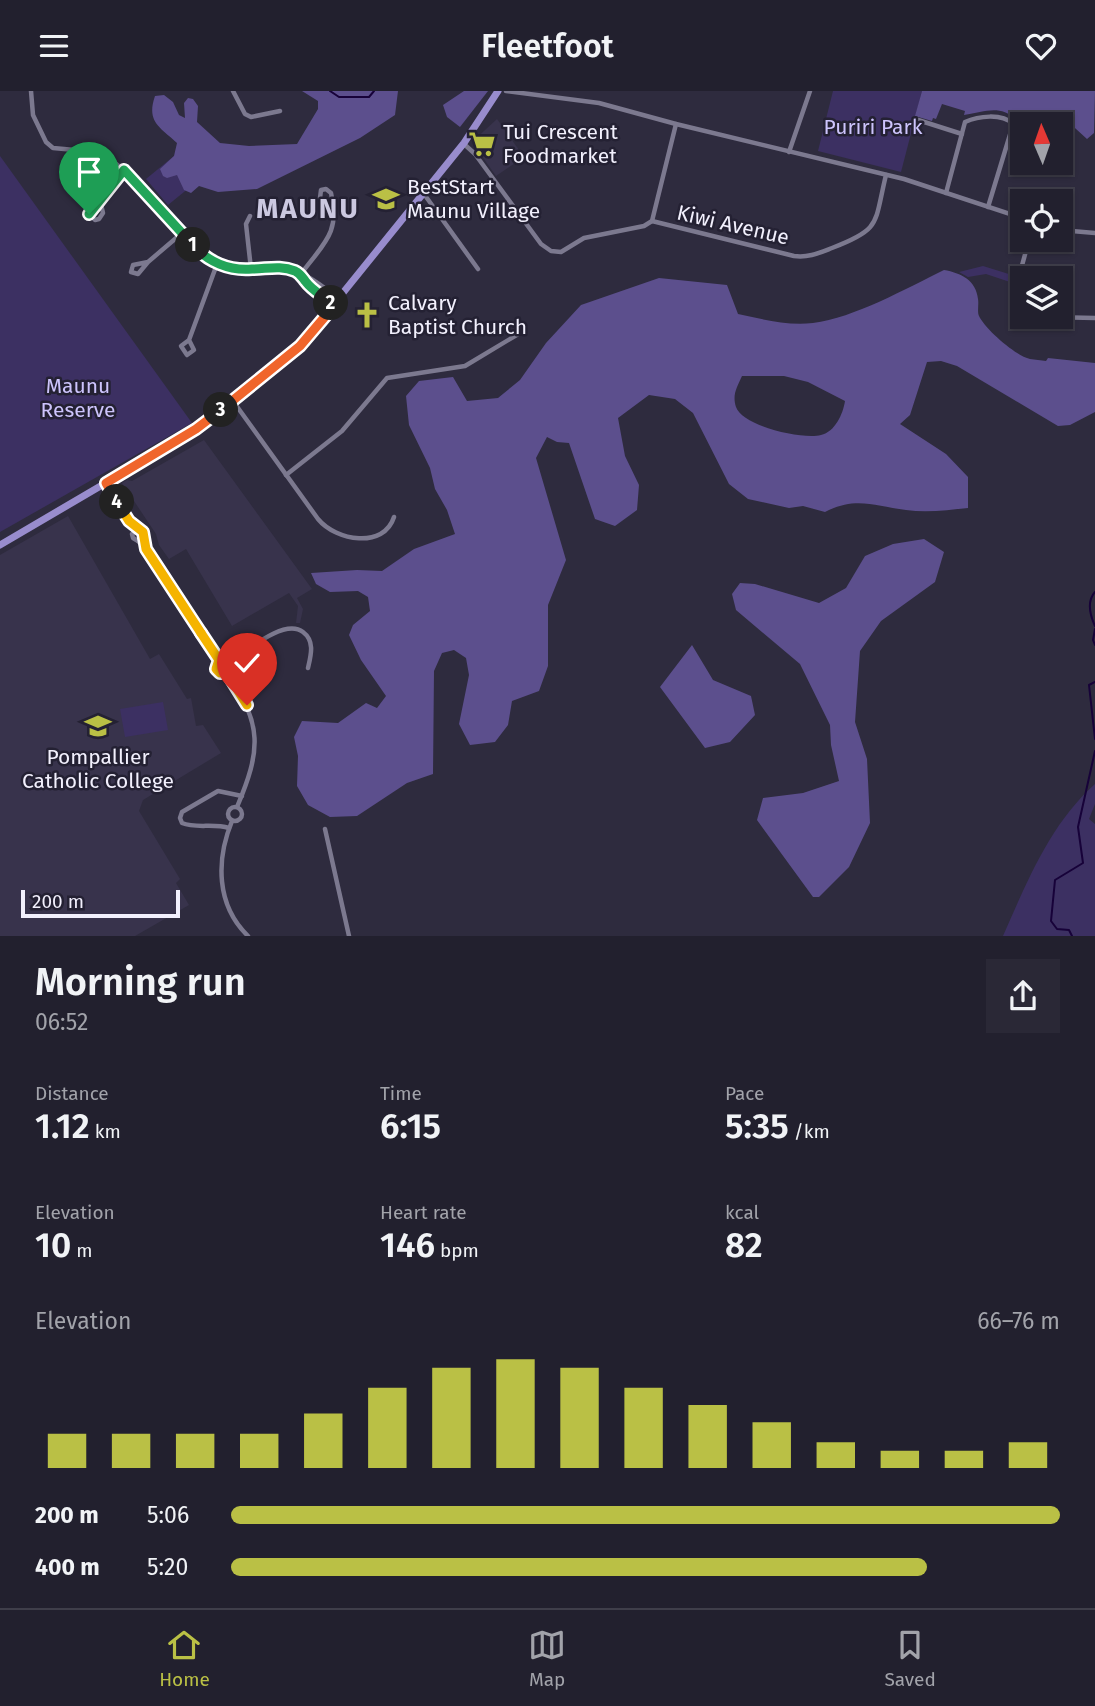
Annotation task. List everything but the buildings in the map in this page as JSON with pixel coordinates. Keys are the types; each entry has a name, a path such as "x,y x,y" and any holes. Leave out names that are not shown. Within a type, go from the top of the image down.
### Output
{"main road":[{"path":"0,545 176,442 233,401 300,346 464,143 498,91"}],"street":[{"path":"31,91 31,106 46,142 53,148 96,154 124,170 199,252 217,264 251,269 278,267 302,275 306,282 337,302"},
{"path":"233,91 245,114 251,117 280,111"},
{"path":"506,91 598,103 886,175 1010,214"},
{"path":"789,152 810,91"},
{"path":"946,193 965,122 968,119 995,117 1007,119 1013,124 988,207"},
{"path":"918,120 962,134"},
{"path":"464,143 541,244 551,251 561,252 584,238 644,226 652,221 676,124"},
{"path":"100,200 124,170"},
{"name":"Kiwi Avenue","path":"652,221 807,257 860,237 870,229 886,175"},
{"path":"424,193 478,269"},
{"path":"302,275 332,232 332,205"},
{"path":"250,216 246,224 251,269"},
{"path":"1073,231 1095,233"},
{"path":"148,262 182,233"},
{"path":"189,340 217,264"},
{"path":"1073,318 1095,318"},
{"path":"286,475 342,431 387,378 473,363 520,333"},
{"path":"233,401 323,525 335,534 367,538 389,527 394,517"},
{"path":"106,483 129,521 133,538 146,548 219,660"},
{"path":"129,521 143,532 146,548"},
{"path":"132,533 138,529"},
{"path":"138,541 144,537"},
{"path":"230,662 277,631 289,627 301,630 309,638 312,649 308,668"},
{"path":"219,660 230,662"},
{"path":"219,660 216,664 218,671 227,673 247,705 254,727 254,757 237,807"},
{"path":"227,673 230,662"},
{"path":"229,828 217,824 189,826 182,823 180,818 182,812 218,791 242,796"},
{"path":"237,807 242,816 238,821 232,821 228,818 228,811 237,807"},
{"path":"232,821 221,859 222,883 230,911 248,936"},
{"path":"325,829 349,936"}],"shaded area":[{"path":"302,91 398,91 395,115 360,138 257,189 218,192 199,186 191,193 184,190 177,175 167,178 163,176 160,169 174,156 177,143 156,123 152,112 155,96 164,95 173,102 179,115 185,118 184,103 188,98 193,99 198,106 197,122 220,143 249,146 297,144 318,109 318,101"},
{"path":"464,91 488,91 460,127 447,117 443,105"},
{"path":"922,91 1095,91 1094,133 1087,139 1073,126 1073,112 1010,112 1010,115 992,110 964,115 965,111 942,104 936,119 933,118 932,121 915,116"},
{"path":"497,119 524,157 496,176 472,142"},
{"path":"944,270 956,273 971,282 977,292 978,314 982,321 1017,353 1030,359 1046,361 1048,358 1095,363 1095,412 1070,425 1058,426 957,366 941,361 927,362 910,415 900,424 946,454 968,477 968,508 922,511 856,503 825,512 803,506 789,508 748,499 729,484 693,413 675,399 649,395 618,418 625,456 639,485 637,510 615,526 595,519 569,443 557,442 547,437 536,458 566,560 548,605 548,666 539,691 512,701 508,725 495,742 470,745 459,724 469,675 466,658 454,650 442,653 434,671 433,774 407,783 357,816 330,817 308,805 297,786 298,756 294,737 302,721 338,723 366,703 377,708 386,696 361,660 349,635 353,625 370,611 368,597 358,591 330,592 316,584 311,573 382,571 414,549 455,534 447,510 435,489 430,468 409,425 406,396 419,381 453,377 467,401 498,398 520,380 546,343 581,305 659,278 727,285 738,314 803,324 846,315","holes":["742,376 784,376 808,382 845,401 840,417 830,430 812,436 788,433 761,426 741,414 735,399"]},
{"path":"204,440 312,589 297,598 303,609 300,623 296,623 298,606 289,593 232,626 186,549 169,559 122,483 132,481"},
{"name":"Pompallier Catholic College","path":"68,516 150,659 159,654 187,699 191,698 196,726 203,725 221,753 143,800 139,811 180,879 176,883 189,905 135,936 0,936 0,555"},
{"path":"924,539 944,552 935,582 881,621 860,651 855,722 867,759 870,823 849,867 819,897 813,897 757,820 763,798 803,793 839,781 831,745 830,725 800,664 736,610 732,594 740,583 755,584 819,603 846,588 865,556 893,544"},
{"path":"692,645 713,680 751,696 755,715 730,742 705,748 660,687"}],"green space":[{"name":"Puriri Park","path":"833,91 922,91 901,172 818,151"},
{"name":"Maunu Reserve","path":"0,156 192,423 0,532"},
{"path":"174,156 195,183 168,205 146,179"},
{"path":"983,266 1010,274 1010,282 986,274 968,277 959,272"},
{"path":"163,702 168,730 125,737 120,709"},
{"path":"1095,784 1095,804 1089,819 1095,824 1095,936 1003,936 1052,835"}],"waterway":[{"path":"330,91 339,97 369,97 374,91"},
{"path":"1095,592 1090,604 1095,626"},
{"path":"1095,629 1095,645"},
{"path":"1095,682 1089,685 1095,739"},
{"path":"1072,936 1069,930 1057,929 1051,921 1055,880 1083,863 1078,827 1095,751"}],"place":[{"name":"Tui Crescent Foodmarket","path":"482,144"},
{"name":"BestStart Maunu Village","path":"386,199"},
{"name":"Calvary Baptist Church","path":"367,315"},
{"name":"Pompallier Catholic College","path":"98,726"}],"district":[{"name":"MAUNU","path":"308,208"}],"route":[{"path":"89,214 124,170 208,259 240,269 278,267 294,271 303,276 306,282 334,306 285,360 220,411 176,442 106,483 129,521 144,533 146,549 219,660 216,669 220,673 227,673 247,705"}]}
